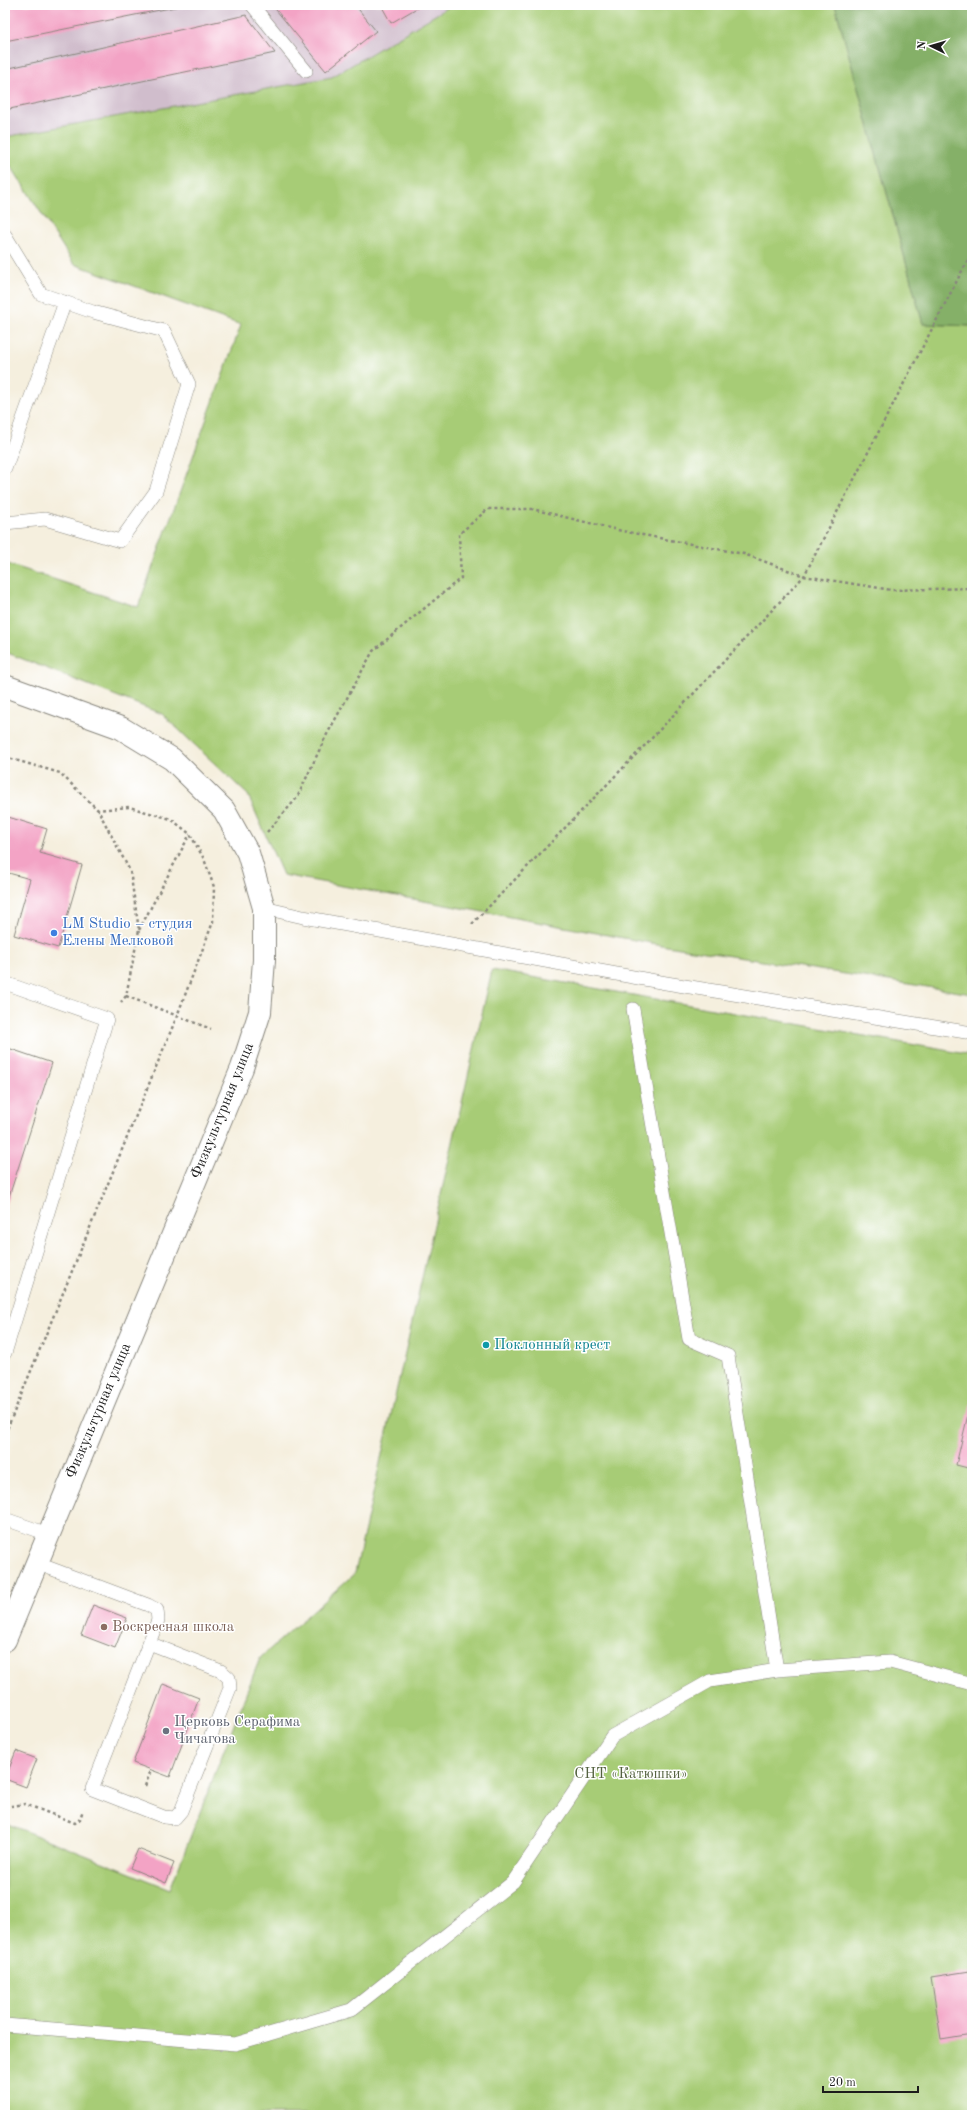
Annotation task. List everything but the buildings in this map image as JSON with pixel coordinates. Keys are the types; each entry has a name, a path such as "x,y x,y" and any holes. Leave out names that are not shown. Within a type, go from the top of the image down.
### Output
{"street":[{"name":"Физкультурная улица","path":"5,686 121,728 172,759 224,810 248,853 264,908 264,960 260,1012 242,1068 5,1640"}],"lane":[{"path":"252,5 306,71"},
{"path":"5,235 41,294 164,331 188,384 156,492 120,541 45,519 5,523"},
{"path":"5,469 65,302"},
{"path":"264,908 666,983 972,1034"},
{"path":"5,983 107,1019 5,1353"},
{"path":"633,1009 689,1339 728,1356 777,1670"},
{"path":"5,1519 48,1534"},
{"path":"36,1563 148,1604 157,1610 158,1620 149,1643 92,1789 164,1817 175,1818 181,1811 227,1696 230,1688 229,1678 221,1671 149,1643"},
{"path":"5,2025 235,2044 351,2010 513,1882 612,1736 710,1680 777,1670 890,1662 972,1684"}],"path":[{"path":"452,944 651,739 804,576 959,276 972,256"},
{"path":"248,853 297,798 325,738 373,651 461,578 459,534 488,509 532,509 622,531 744,554 804,576 892,590 972,588"},
{"path":"5,757 60,773 98,810 130,871 138,930 126,996 107,1019"},
{"path":"5,1434 177,1016 213,922 214,887 204,859 190,834 171,819 129,807 98,810"},
{"path":"138,930 190,834"},
{"path":"126,996 211,1029"},
{"path":"5,1807 25,1804 75,1823 80,1819 92,1789"}],"shaded area":[{"path":"5,5 452,5 332,77 5,137"}],"green space":[{"path":"452,5 835,5 923,324 972,326 972,994 667,946 283,875 248,795 162,714 5,652 5,563 138,607 241,325 74,264 5,157 5,137 332,77"},
{"path":"835,5 972,5 972,326 923,324"},
{"name":"СНТ «Катюшки»","path":"492,970 972,1055 972,2115 5,2115 5,1823 170,1889 260,1658 355,1573"}],"place":[{"name":"LM Studio – студия Елены Мелковой","path":"54,933"},
{"name":"Поклонный крест","path":"486,1345"},
{"name":"Воскресная школа","path":"104,1627"},
{"name":"Церковь Серафима Чичагова","path":"166,1731"}]}
